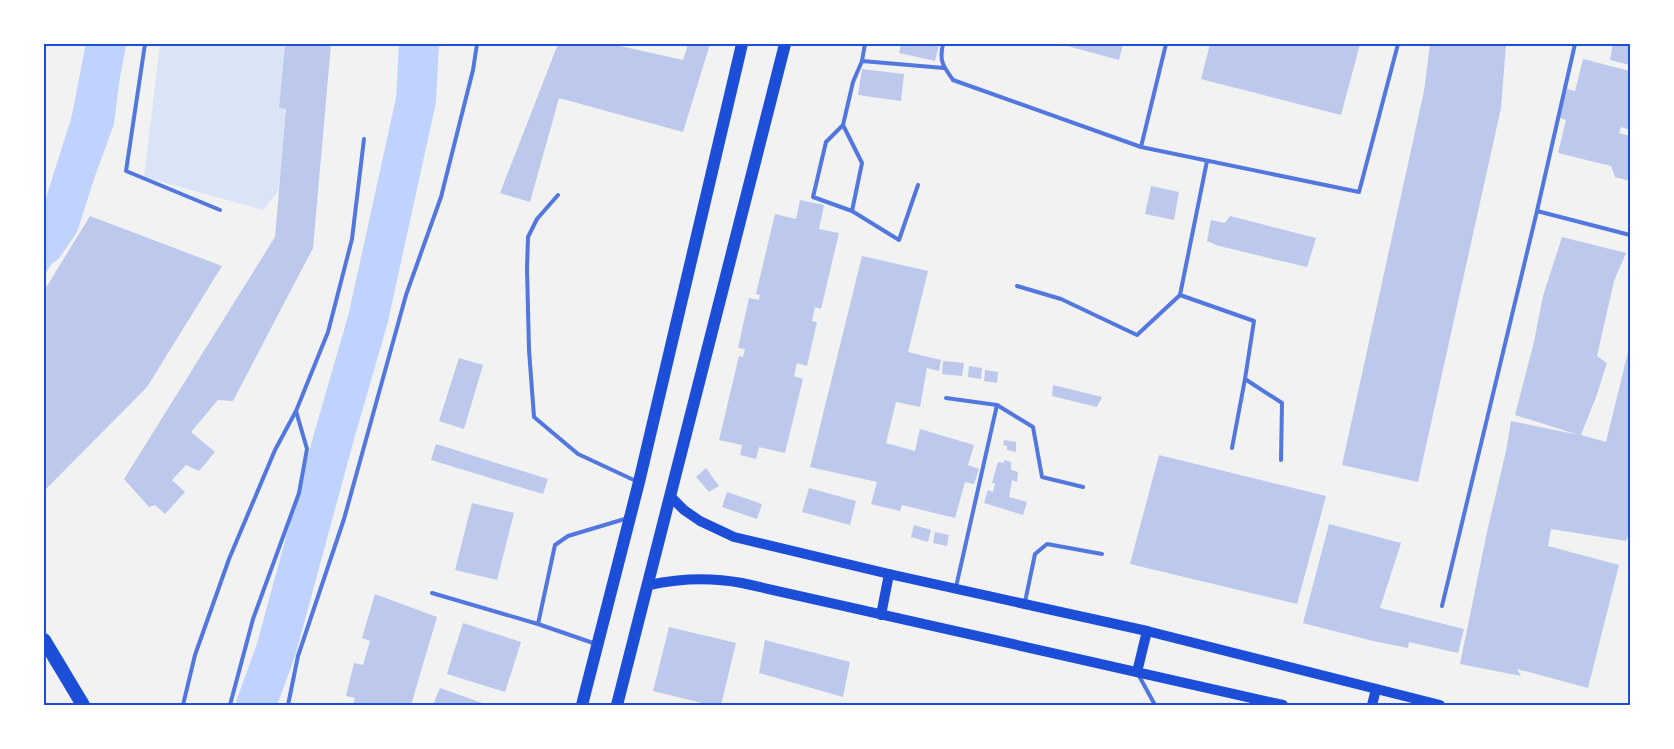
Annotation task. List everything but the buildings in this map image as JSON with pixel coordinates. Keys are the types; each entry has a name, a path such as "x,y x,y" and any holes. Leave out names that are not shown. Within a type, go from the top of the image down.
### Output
{"highway":[{"path":"44,640 83,705"}],"main road":[{"path":"582,705 630,517 742,44"},
{"path":"617,705 784,44"},
{"path":"670,497 700,521 734,537 889,574 1147,631 1440,705"},
{"path":"881,615 889,574"},
{"path":"648,585 686,579 724,580 1283,705"},
{"path":"1137,672 1147,631"},
{"path":"1372,705 1376,690"}],"lane":[{"path":"145,44 126,171 220,210"},
{"path":"288,705 298,656 344,519 406,295 441,197 473,70 477,44"},
{"path":"865,44 862,61 853,82 843,125 826,142 813,197 852,211 899,240 918,184"},
{"path":"943,44 941,55 944,68 953,80 1141,147 1359,192 1398,44"},
{"path":"1141,147 1166,44"},
{"path":"1442,606 1575,44"},
{"path":"862,61 944,68"},
{"path":"843,125 862,163 852,211"},
{"path":"183,705 195,655 228,559 275,450 296,411 328,332 352,240 364,139"},
{"path":"1017,286 1061,299 1137,335 1180,295 1207,161"},
{"path":"558,195 537,219 528,237 529,350 534,417 578,454 638,482"},
{"path":"1537,211 1630,235"},
{"path":"1180,295 1254,321 1232,448"},
{"path":"1245,379 1282,403 1281,460"},
{"path":"946,398 997,405 1034,427 1042,476 1084,487"},
{"path":"955,589 997,405"},
{"path":"230,705 253,619 299,493 307,449 296,411"},
{"path":"538,624 555,545 568,536 630,517"},
{"path":"1025,604 1035,554 1047,544 1102,554"},
{"path":"432,593 598,644"},
{"path":"1137,672 1155,705"}],"shaded area":[{"path":"160,44 285,44 279,108 286,109 279,190 263,210 144,177"}],"water":[{"path":"88,44 124,44 114,124 80,217 44,276 44,245 59,223 91,122"}],"waterway":[{"path":"44,245 59,223 91,122 106,44"},
{"path":"256,705 276,650 368,319 416,100 419,44"}]}
